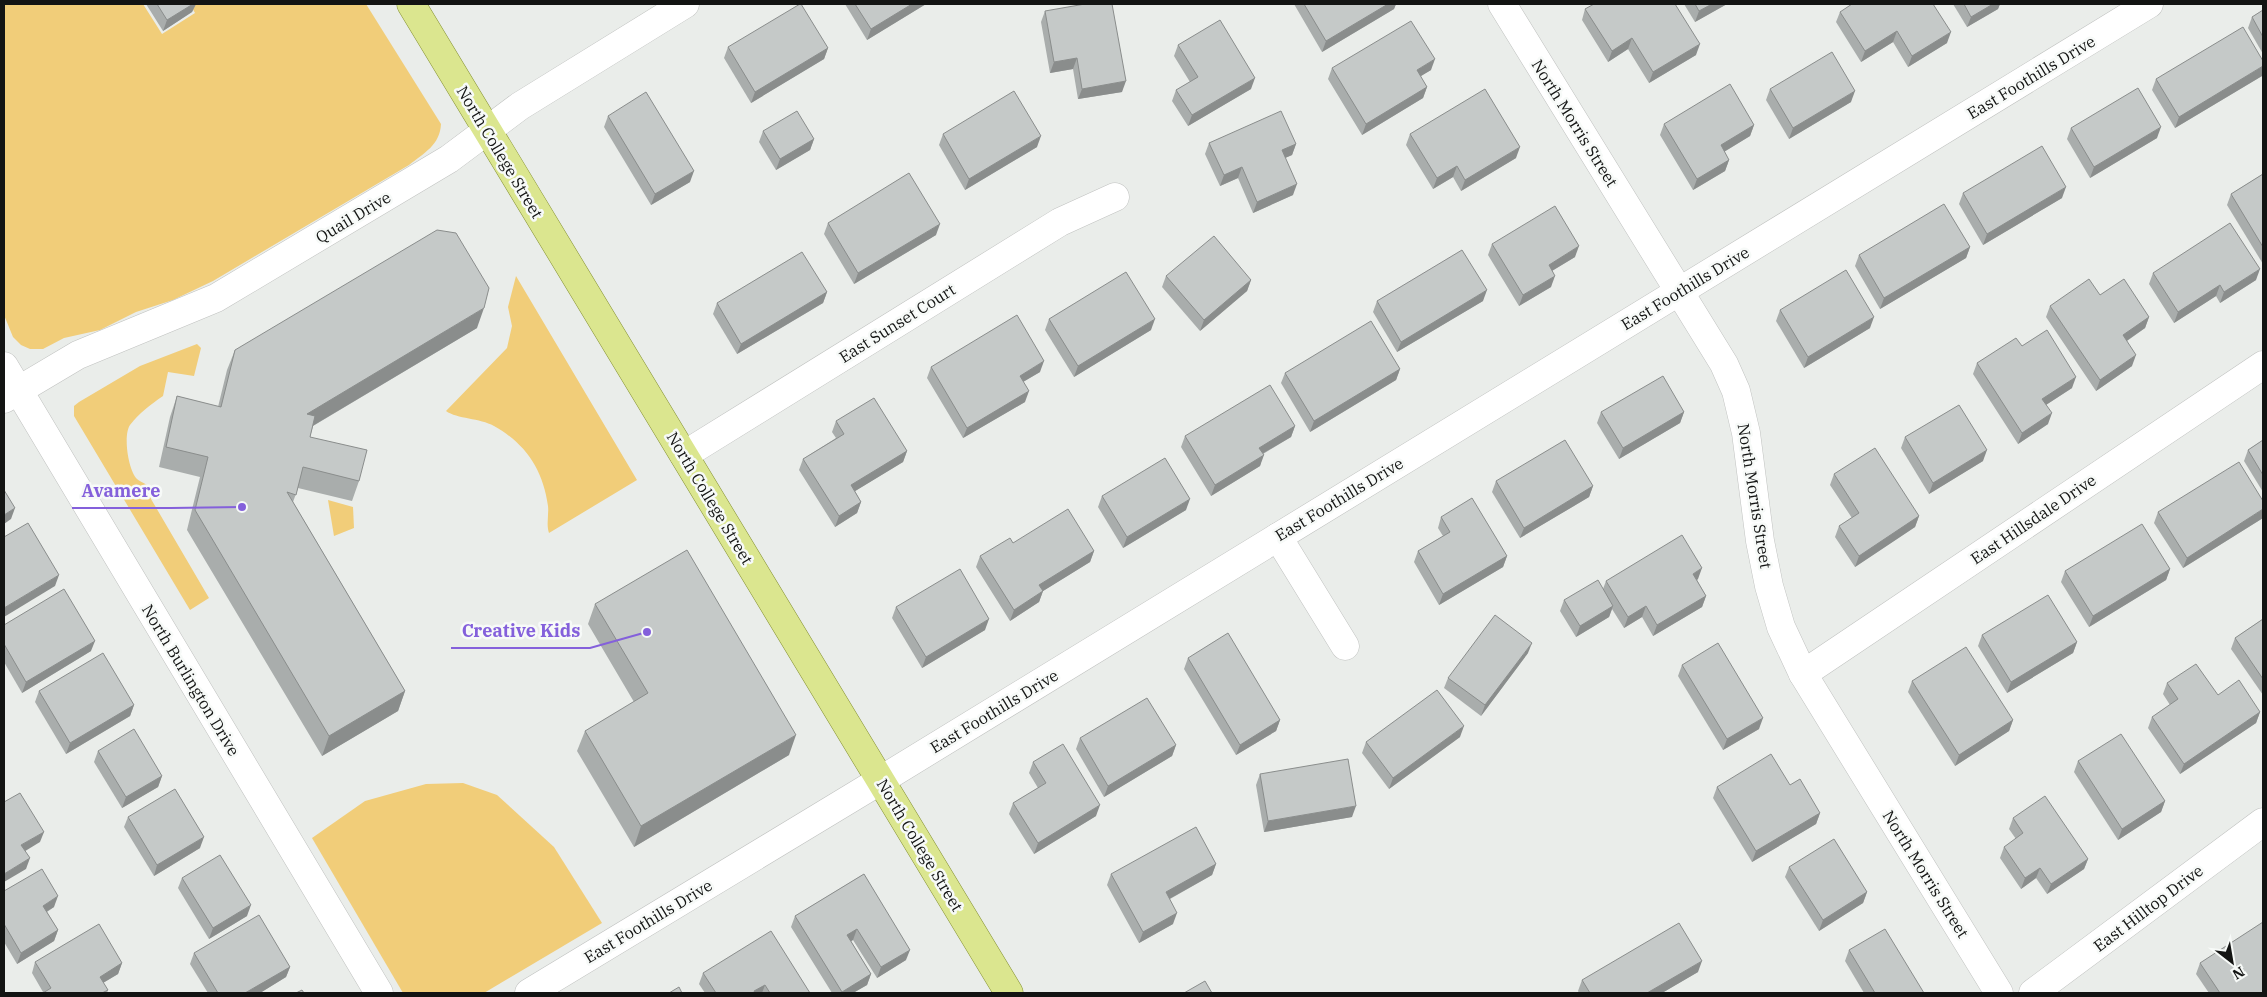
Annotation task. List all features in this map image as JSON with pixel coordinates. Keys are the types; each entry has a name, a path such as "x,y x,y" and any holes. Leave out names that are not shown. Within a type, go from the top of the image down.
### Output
{"main road":[{"name":"North College Street","path":"411,4 1009,993"}],"street":[{"name":"Quail Drive","path":"10,395 78,355 216,298 449,159 520,106 684,4"},
{"name":"North Morris Street","path":"1502,4 1724,364 1736,391 1746,433 1760,541 1769,586 1781,627 1803,674 1999,993"},
{"name":"East Foothills Drive","path":"529,993 881,780 2148,4"},
{"name":"East Sunset Court","path":"684,455 1060,222 1114,197"},
{"name":"East Hillsdale Drive","path":"1803,674 2263,365"},
{"name":"North Burlington Drive","path":"4,366 10,395 379,993"},
{"path":"1278,537 1345,646"},
{"name":"East Hilltop Drive","path":"2033,993 2263,822"}],"shaded area":[{"path":"4,4 143,4 162,34 195,13 190,4 366,4 441,124 438,138 430,148 409,165 213,281 173,300 136,312 100,330 64,338 43,349 30,349 21,345 13,337 4,315"},
{"path":"516,276 637,480 549,533 546,493 537,470 524,450 505,433 488,423 456,416 446,411 507,348 512,326 508,307"},
{"path":"197,344 201,348 194,376 168,372 163,396 145,409 133,421 127,436 129,461 134,475 138,480 147,485 151,499 209,598 190,610 74,416 74,406 140,366"},
{"path":"328,500 353,507 354,528 334,536"},
{"path":"463,783 497,795 554,847 602,923 484,993 403,993 312,838 365,801 426,784"}],"building":[{"path":"157,4 193,4 167,20"},
{"path":"800,4 828,48 755,92 728,47"},
{"path":"855,4 912,4 871,29"},
{"path":"1085,4 1112,4 1126,81 1082,89 1077,58 1054,62 1045,11"},
{"path":"1304,4 1388,4 1326,41"},
{"path":"1594,4 1675,4 1700,44 1653,72 1632,38 1612,51 1585,9"},
{"path":"1695,4 1712,4 1699,11"},
{"path":"1852,4 1933,4 1951,32 1912,56 1897,31 1865,51 1840,12"},
{"path":"1964,4 1993,4 1971,17"},
{"path":"2263,10 2263,37 2252,17"},
{"path":"1220,20 1255,78 1192,115 1176,90 1198,77 1178,45"},
{"path":"1411,21 1435,59 1417,70 1427,87 1366,124 1332,68"},
{"path":"2243,27 2263,61 2263,66 2179,117 2156,79"},
{"path":"1832,52 1855,91 1793,128 1770,89"},
{"path":"1730,84 1754,125 1721,145 1729,160 1697,179 1664,124"},
{"path":"2138,88 2161,127 2094,167 2071,128"},
{"path":"1485,89 1520,147 1465,180 1457,166 1437,178 1410,134"},
{"path":"1014,91 1041,136 969,179 943,134"},
{"path":"646,92 694,171 655,194 608,116"},
{"path":"797,111 814,139 780,159 763,131"},
{"path":"1281,111 1296,144 1282,150 1297,184 1257,202 1242,167 1224,175 1209,143"},
{"path":"2042,146 2066,187 1987,234 1963,193"},
{"path":"909,173 940,224 858,273 828,223"},
{"path":"2263,174 2263,247 2231,194"},
{"path":"1944,204 1970,247 1884,298 1859,255"},
{"path":"1555,206 1579,246 1549,265 1555,276 1523,295 1492,244"},
{"path":"2230,223 2260,269 2224,292 2220,285 2178,312 2153,273"},
{"path":"437,230 456,233 489,288 484,308 307,414 315,416 310,437 367,450 359,481 303,467 296,495 287,492 405,691 329,736 195,510 208,457 166,447 177,396 221,407 235,350"},
{"path":"1214,236 1251,280 1204,320 1166,276"},
{"path":"1462,250 1487,290 1401,342 1377,301"},
{"path":"802,252 827,292 741,344 717,303"},
{"path":"1846,270 1874,317 1808,357 1780,310"},
{"path":"1126,272 1155,319 1078,366 1049,319"},
{"path":"2089,279 2100,295 2124,279 2149,317 2123,335 2136,355 2100,380 2050,306"},
{"path":"1017,315 1044,361 1020,376 1029,391 967,428 931,367"},
{"path":"1371,321 1400,369 1314,421 1285,373"},
{"path":"2047,330 2076,377 2042,399 2052,413 2022,433 1977,363 2016,338 2022,346"},
{"path":"1663,376 1684,412 1623,448 1601,412"},
{"path":"1270,385 1295,426 1259,448 1264,455 1215,485 1185,436"},
{"path":"874,398 907,451 851,485 861,502 839,516 803,459 844,434 836,421"},
{"path":"1959,405 1987,450 1933,483 1905,437"},
{"path":"1565,440 1593,486 1524,528 1496,481"},
{"path":"2263,440 2263,475 2248,450"},
{"path":"1875,448 1919,516 1859,556 1839,526 1859,513 1834,474"},
{"path":"1165,458 1190,499 1127,537 1102,496"},
{"path":"2239,462 2263,501 2263,509 2187,558 2158,512"},
{"path":"4,490 15,508 4,515"},
{"path":"1472,498 1507,556 1443,594 1418,551 1450,532 1441,517"},
{"path":"1068,509 1094,551 1039,585 1043,591 1014,610 980,556 1010,538 1013,543"},
{"path":"28,523 59,575 4,608 4,537"},
{"path":"2142,524 2170,569 2093,616 2065,571"},
{"path":"1682,535 1702,568 1693,574 1706,596 1657,625 1646,606 1628,617 1606,581"},
{"path":"687,550 796,735 641,826 585,731 648,693 595,604"},
{"path":"960,569 989,619 926,657 896,607"},
{"path":"1598,580 1613,606 1580,626 1564,600"},
{"path":"64,589 95,641 26,682 4,644 4,625"},
{"path":"2048,595 2077,642 2011,682 1982,635"},
{"path":"1495,615 1532,643 1485,705 1448,678"},
{"path":"2263,619 2263,679 2235,638"},
{"path":"1228,633 1280,720 1240,745 1188,658"},
{"path":"1718,643 1763,718 1727,739 1682,665"},
{"path":"1966,647 2013,720 1959,755 1912,681"},
{"path":"103,653 134,705 70,743 39,691"},
{"path":"2196,664 2218,695 2239,680 2260,712 2184,764 2152,717 2178,699 2167,683"},
{"path":"1437,690 1464,726 1393,778 1366,742"},
{"path":"1147,698 1176,745 1108,786 1080,738"},
{"path":"134,729 162,776 126,797 98,751"},
{"path":"2121,734 2165,801 2122,829 2078,761"},
{"path":"1063,744 1100,805 1038,843 1013,803 1046,783 1033,762"},
{"path":"1771,754 1790,785 1800,779 1820,813 1756,851 1717,787"},
{"path":"1348,759 1356,806 1268,821 1260,774"},
{"path":"175,789 204,837 157,865 128,817"},
{"path":"20,793 44,832 21,845 30,858 4,874 4,802"},
{"path":"2045,796 2088,859 2051,884 2040,868 2025,878 2004,847 2023,833 2013,818"},
{"path":"1196,827 1216,864 1166,892 1177,913 1143,932 1111,874"},
{"path":"1834,839 1867,892 1823,920 1789,867"},
{"path":"220,855 251,905 213,928 182,878"},
{"path":"42,869 58,896 43,906 58,930 21,953 4,924 4,891"},
{"path":"864,874 910,950 881,967 857,929 847,935 871,974 842,992 795,916"},
{"path":"259,915 290,967 245,993 218,993 194,953"},
{"path":"2263,922 2263,992 2220,993 2200,963"},
{"path":"1679,923 1702,961 1647,993 1590,993 1582,980"},
{"path":"99,924 122,963 100,977 108,990 102,993 43,993 51,988 35,962"},
{"path":"1885,929 1924,993 1875,993 1849,950"},
{"path":"771,931 810,993 770,993 765,985 754,991 755,993 716,993 703,973"},
{"path":"1205,981 1212,993 1184,993"},
{"path":"679,987 682,993 669,993"}],"place":[{"name":"Avamere","path":"242,507"},
{"name":"Creative Kids","path":"647,632"}]}
